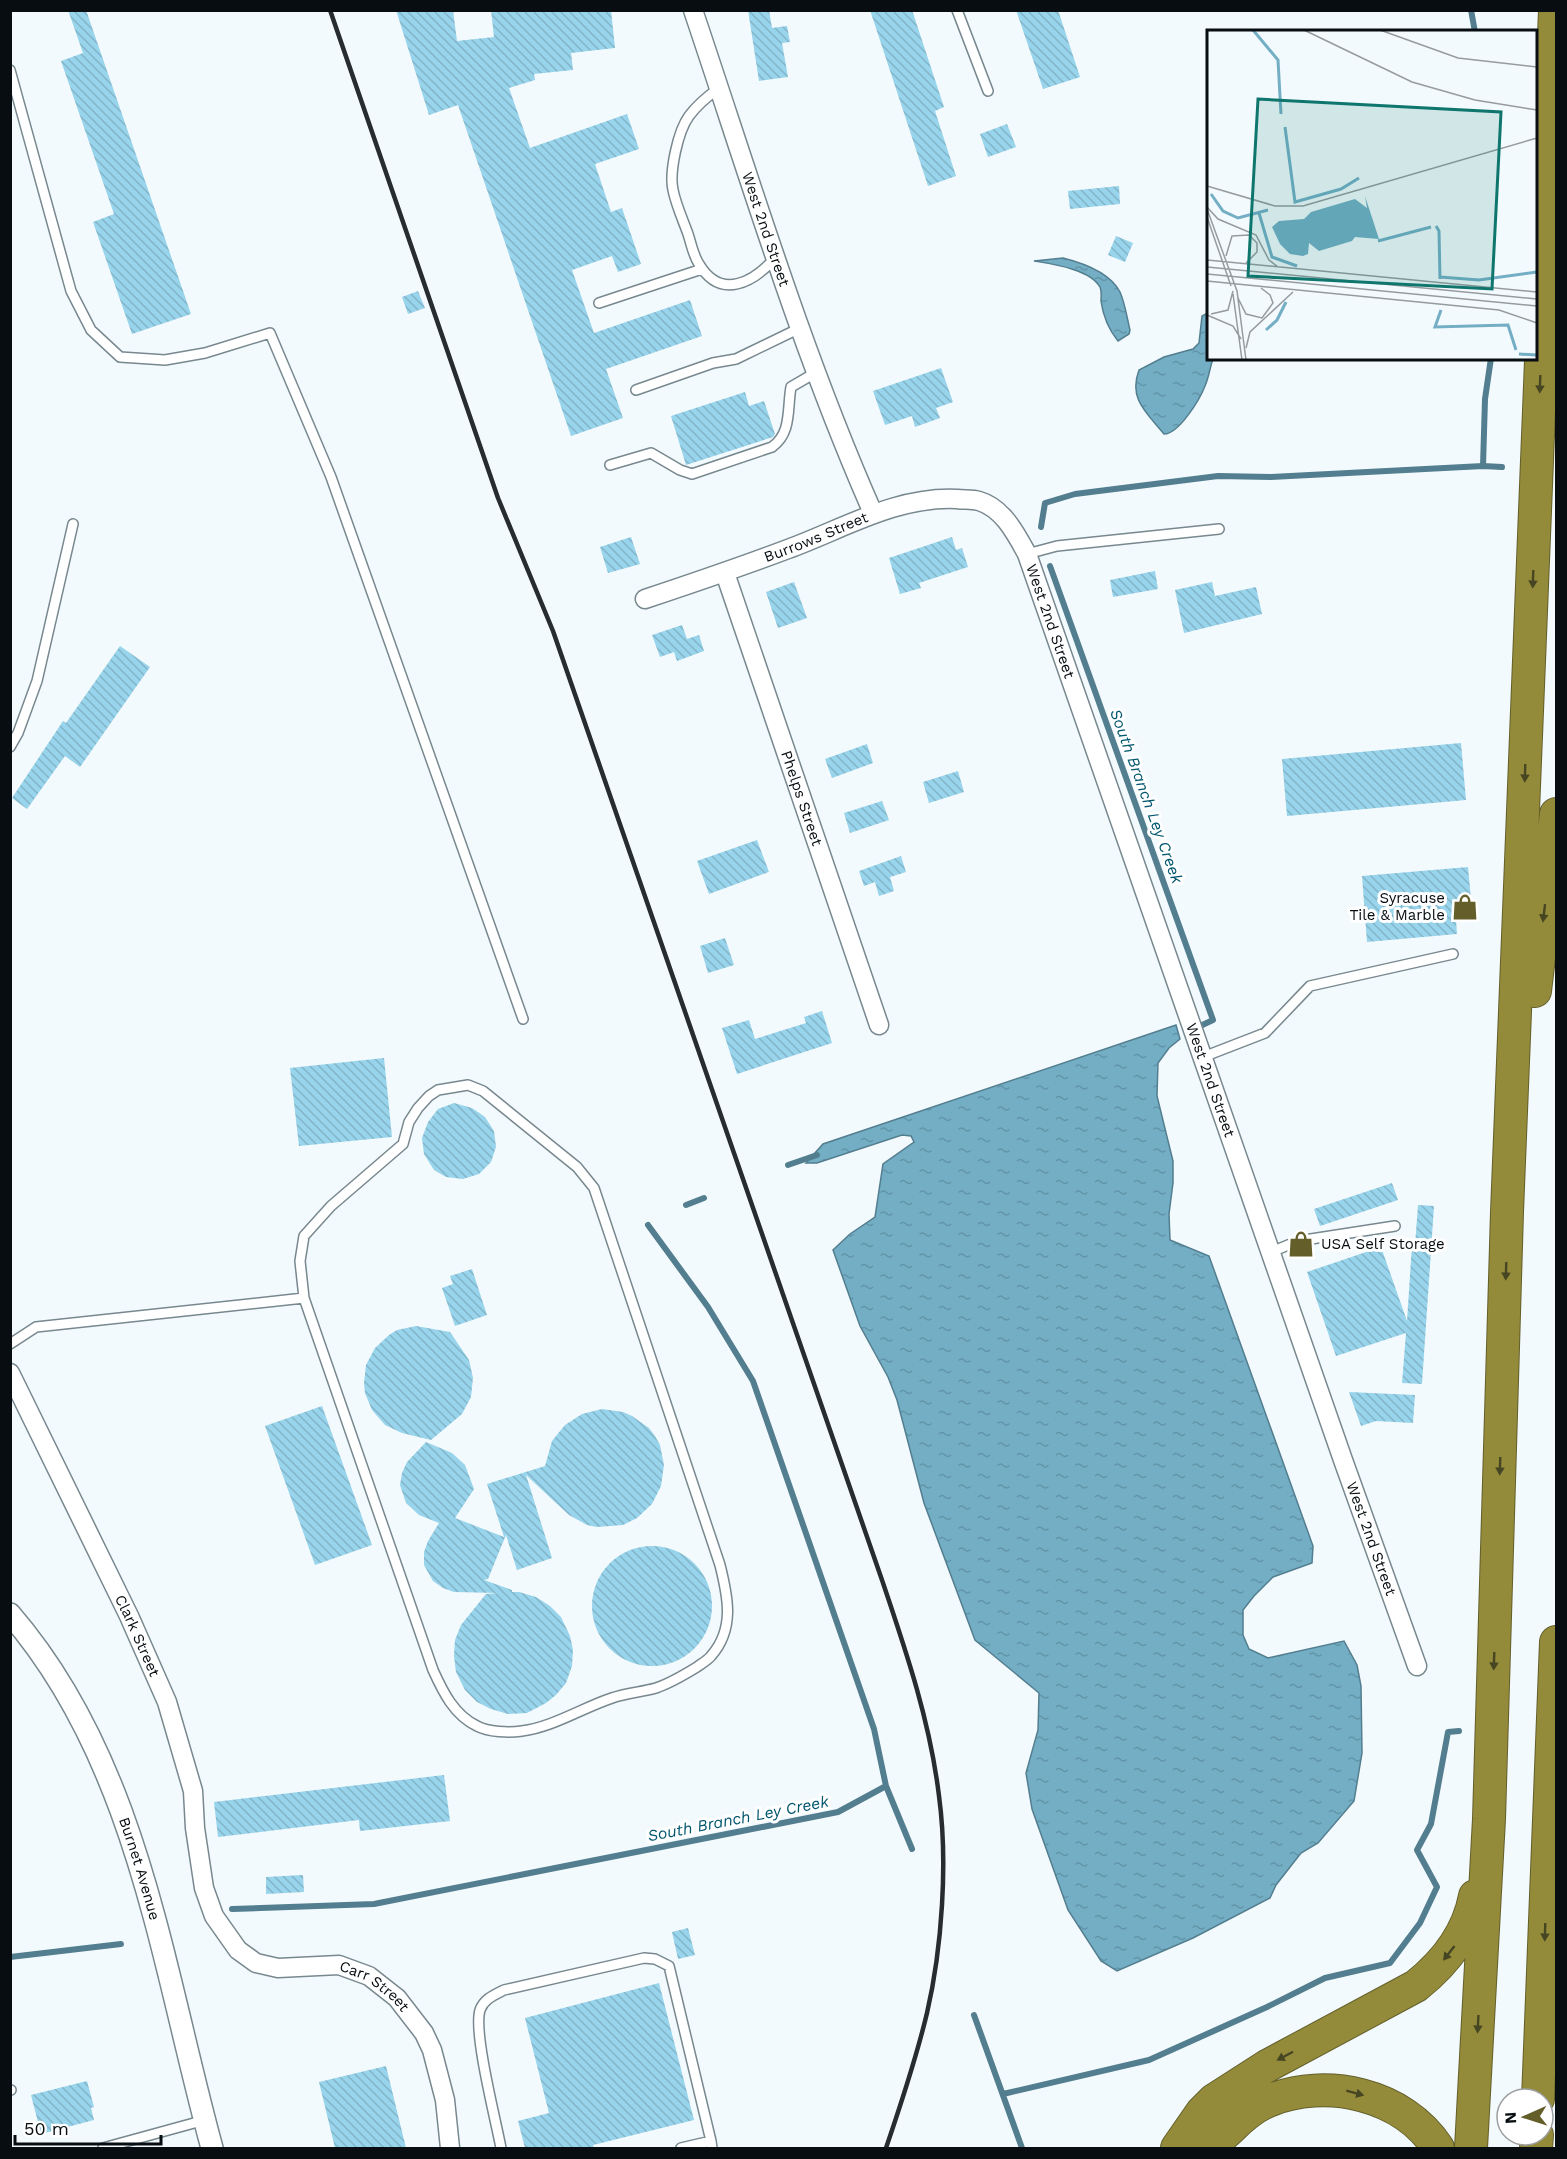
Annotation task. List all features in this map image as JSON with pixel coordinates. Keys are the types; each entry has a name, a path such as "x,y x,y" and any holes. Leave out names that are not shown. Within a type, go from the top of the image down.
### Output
{"highway":[{"path":"1471,2148 1489,1819 1507,1212 1555,10"},
{"path":"1507,1212 1557,814"},
{"path":"1538,2087 1557,1642"},
{"path":"1177,2148 1202,2112 1214,2100 1267,2066 1416,1986 1434,1972 1458,1941 1467,1924 1489,1819"},
{"path":"1212,2148 1215,2142 1244,2115 1268,2101 1299,2092 1348,2091 1373,2098 1403,2113 1438,2148"}],"street":[{"name":"West 2nd Street","path":"693,10 815,374 842,444 873,513"},
{"name":"Burrows Street","path":"645,599 725,573 799,545 873,513 912,502 938,498 988,504"},
{"name":"West 2nd Street","path":"988,504 1009,522 1027,554 1342,1460 1417,1666"},
{"name":"Phelps Street","path":"725,573 879,1024"},
{"name":"Clark Street","path":"10,1373 129,1616 167,1702 193,1791 195,1828 204,1888 214,1916"},
{"name":"Burnet Avenue","path":"10,1614 42,1654 67,1695 119,1801 157,1927 212,2148"},
{"name":"Carr Street","path":"214,1916 238,1950 256,1963 278,1968 339,1965 369,1976 397,1998 424,2033 432,2050 445,2100 450,2148"}],"lane":[{"path":"957,10 988,91"},
{"path":"10,70 71,291 91,330 120,357 165,360 205,353 270,333 331,477 523,1019"},
{"path":"719,88 703,100 688,117 674,153 673,190 697,262 708,277 723,285 744,282 763,271 776,257"},
{"path":"599,303 702,268"},
{"path":"636,390 713,363 736,358 800,328"},
{"path":"610,465 651,453 680,470 692,474 772,447 782,440 785,433 791,387 815,374"},
{"path":"10,747 18,733 37,681 74,524"},
{"path":"1027,554 1058,546 1219,529"},
{"path":"1203,1057 1265,1033 1310,986 1453,954"},
{"path":"468,1085 483,1090 578,1167 594,1188 720,1565 729,1617 723,1638 711,1657 684,1676 656,1688 613,1697 544,1725 522,1731 502,1731 478,1727 460,1715 446,1698 432,1670 304,1298 300,1262 304,1236 331,1206 403,1144 409,1122 418,1108 438,1090 468,1085"},
{"path":"1271,1252 1298,1241 1395,1226"},
{"path":"10,1344 36,1327 304,1298"},
{"path":"501,2148 479,2037 480,2009 489,1998 504,1990 644,1958 655,1959 669,1966 712,2144 681,2148"},
{"path":"103,2148 205,2120"}],"water":[{"path":"1063,258 1103,274 1116,285 1123,301 1129,334 1118,341 1112,332 1103,312 1101,289 1095,281 1070,268 1034,261"},
{"path":"1207,314 1207,360 1213,360 1206,383 1194,407 1182,422 1164,434 1141,405 1136,389 1139,370 1164,357 1193,349 1199,343 1202,316"},
{"path":"1176,1025 1180,1039 1169,1048 1158,1063 1157,1096 1173,1161 1169,1214 1170,1240 1209,1256 1313,1546 1312,1563 1273,1577 1254,1596 1243,1610 1243,1635 1249,1649 1268,1658 1344,1641 1357,1665 1361,1686 1362,1753 1354,1801 1318,1843 1301,1853 1276,1885 1270,1898 1193,1938 1117,1971 1101,1961 1068,1910 1032,1809 1026,1773 1038,1730 1039,1693 975,1640 924,1503 897,1400 888,1377 860,1326 833,1250 850,1234 875,1217 883,1164 914,1142 911,1136 902,1135 817,1163 806,1163 823,1144"}],"building":[{"path":"68,10 86,10 191,314 132,334 93,222 114,214 61,61 83,53"},
{"path":"396,10 453,10 457,41 494,37 491,10 611,10 615,48 571,53 573,70 534,74 535,80 509,88 530,148 627,114 639,149 595,164 611,212 622,208 641,264 618,272 612,256 572,270 594,333 690,300 702,336 606,369 623,418 571,436 458,105 429,115"},
{"path":"748,10 769,10 772,28 787,26 790,42 782,43 788,77 759,81"},
{"path":"870,10 912,10 944,107 935,111 956,176 928,186"},
{"path":"1016,10 1058,10 1080,77 1043,89"},
{"path":"1007,124 1016,147 988,157 980,134"},
{"path":"1119,186 1120,204 1070,209 1068,191"},
{"path":"1116,236 1133,243 1125,262 1108,255"},
{"path":"418,291 425,308 408,314 402,297"},
{"path":"941,368 953,402 936,408 940,418 915,427 912,416 885,425 873,391"},
{"path":"745,392 749,406 764,401 775,434 773,437 686,465 671,416"},
{"path":"631,537 640,564 608,573 600,547"},
{"path":"952,537 956,550 962,548 968,567 919,583 921,588 900,594 889,558"},
{"path":"1155,571 1158,589 1113,597 1110,580"},
{"path":"794,582 807,618 778,628 766,592"},
{"path":"1212,582 1215,596 1256,587 1262,614 1184,633 1175,590"},
{"path":"682,625 687,639 699,635 704,651 677,661 674,652 660,657 652,635"},
{"path":"120,646 150,667 80,767 65,756 27,809 12,798 63,721 66,723"},
{"path":"1461,743 1466,800 1287,816 1282,759"},
{"path":"867,744 873,763 832,778 825,759"},
{"path":"958,771 964,792 929,803 923,782"},
{"path":"882,801 889,820 850,833 844,813"},
{"path":"757,840 769,872 709,894 697,861"},
{"path":"901,856 906,872 890,877 894,891 879,896 875,882 864,886 859,871"},
{"path":"1468,867 1473,920 1456,920 1457,934 1367,942 1362,876"},
{"path":"725,938 734,965 708,973 700,946"},
{"path":"822,1011 832,1043 737,1074 722,1028 749,1020 755,1039 806,1023 804,1017"},
{"path":"384,1058 392,1137 299,1146 290,1068"},
{"path":"454,1103 472,1108 485,1117 494,1131 496,1147 491,1162 479,1174 463,1179 446,1177 434,1170 424,1154 422,1138 428,1122 438,1109"},
{"path":"1392,1183 1398,1200 1320,1226 1314,1209"},
{"path":"1418,1205 1434,1206 1422,1384 1402,1383 1406,1333 1336,1356 1307,1272 1381,1247 1407,1321 1412,1245 1415,1245"},
{"path":"472,1269 487,1315 455,1326 442,1288 453,1284 450,1276"},
{"path":"416,1326 450,1332 469,1360 473,1378 471,1397 462,1414 431,1440 402,1433 385,1425 372,1410 365,1393 366,1365 375,1348 397,1330"},
{"path":"1349,1392 1415,1395 1413,1423 1376,1421 1361,1426"},
{"path":"322,1406 372,1545 315,1565 265,1426"},
{"path":"602,1409 623,1412 649,1428 660,1445 664,1465 661,1486 652,1504 637,1518 623,1525 597,1527 587,1525 569,1515 526,1475 552,1558 517,1570 506,1535 488,1579 484,1580 512,1590 512,1592 536,1597 550,1606 561,1617 570,1636 573,1650 572,1666 566,1683 546,1703 527,1713 508,1714 491,1709 477,1702 465,1690 456,1672 454,1656 455,1640 461,1625 486,1594 498,1593 454,1592 433,1581 424,1565 424,1552 439,1523 419,1515 406,1503 400,1485 402,1473 407,1462 426,1442 452,1453 465,1465 474,1489 455,1518 504,1537 487,1484 545,1466 552,1441 565,1425 582,1414"},
{"path":"652,1546 675,1551 694,1564 707,1583 712,1606 707,1629 694,1648 675,1661 652,1666 629,1661 610,1648 597,1629 592,1606 597,1583 610,1564 629,1551"},
{"path":"444,1775 450,1821 360,1831 359,1820 218,1837 214,1802"},
{"path":"303,1875 304,1892 266,1894 266,1877"},
{"path":"688,1928 695,1955 678,1959 672,1932"},
{"path":"659,1983 694,2120 593,2145 594,2148 525,2148 518,2121 549,2113 525,2018"},
{"path":"386,2066 406,2148 335,2148 319,2082"},
{"path":"87,2081 94,2107 91,2108 94,2120 41,2134 31,2095"}],"waterway":[{"path":"1471,10 1475,30"},
{"path":"1483,466 1485,399 1491,360"},
{"name":"South Branch Ley Creek","path":"1041,527 1045,503 1075,494 1218,476 1271,477 1483,466 1502,467"},
{"name":"South Branch Ley Creek","path":"1050,566 1213,1020 1198,1027"},
{"name":"South Branch Ley Creek","path":"788,1165 817,1155"},
{"name":"South Branch Ley Creek","path":"686,1205 704,1198"},
{"name":"South Branch Ley Creek","path":"232,1909 374,1904 838,1812 886,1786 874,1729 753,1381 708,1307 648,1225"},
{"path":"1003,2094 1149,2060 1325,1978 1390,1963 1420,1923 1437,1887 1417,1850 1431,1824 1448,1732 1459,1731"},
{"path":"886,1786 912,1849"},
{"name":"South Branch Ley Creek","path":"10,1957 121,1944"},
{"path":"974,2015 1022,2148"}],"railway":[{"path":"330,10 498,498 553,631 882,1580 923,1713 935,1768 942,1822 943,1877 940,1933 923,2030 886,2148"}],"place":[{"name":"Syracuse Tile & Marble","path":"1465,907"},
{"name":"USA Self Storage","path":"1301,1244"}]}
